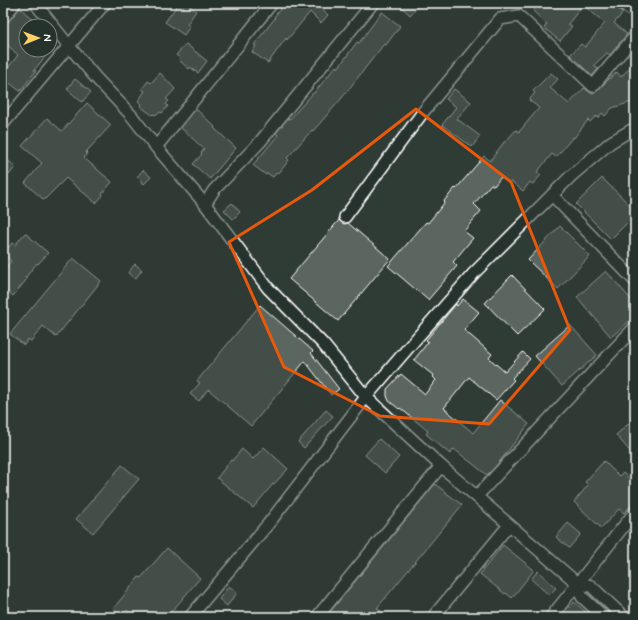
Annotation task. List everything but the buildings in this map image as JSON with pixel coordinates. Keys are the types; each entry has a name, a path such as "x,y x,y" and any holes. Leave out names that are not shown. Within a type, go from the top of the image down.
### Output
{"street":[{"path":"3,18 15,3"},
{"path":"35,3 96,78 131,115 156,147 205,204 268,288 323,344 366,397 441,466 577,583 591,586 624,617"},
{"path":"3,124 105,3"},
{"path":"156,147 272,3"},
{"path":"205,204 214,190 260,142 373,3"},
{"path":"622,3 635,14"},
{"path":"345,217 423,112 500,19 519,16 593,86 635,36"},
{"path":"190,617 269,523 366,397 474,273 571,176 610,142 635,128"},
{"path":"552,195 635,281"},
{"path":"477,496 635,327"},
{"path":"318,617 441,466"},
{"path":"551,617 635,512"},
{"path":"433,617 509,524"},
{"path":"577,583 582,597 604,617"}],"highlighted area":[{"path":"416,109 511,182 570,330 489,424 380,416 284,367 229,242 312,190"}]}
